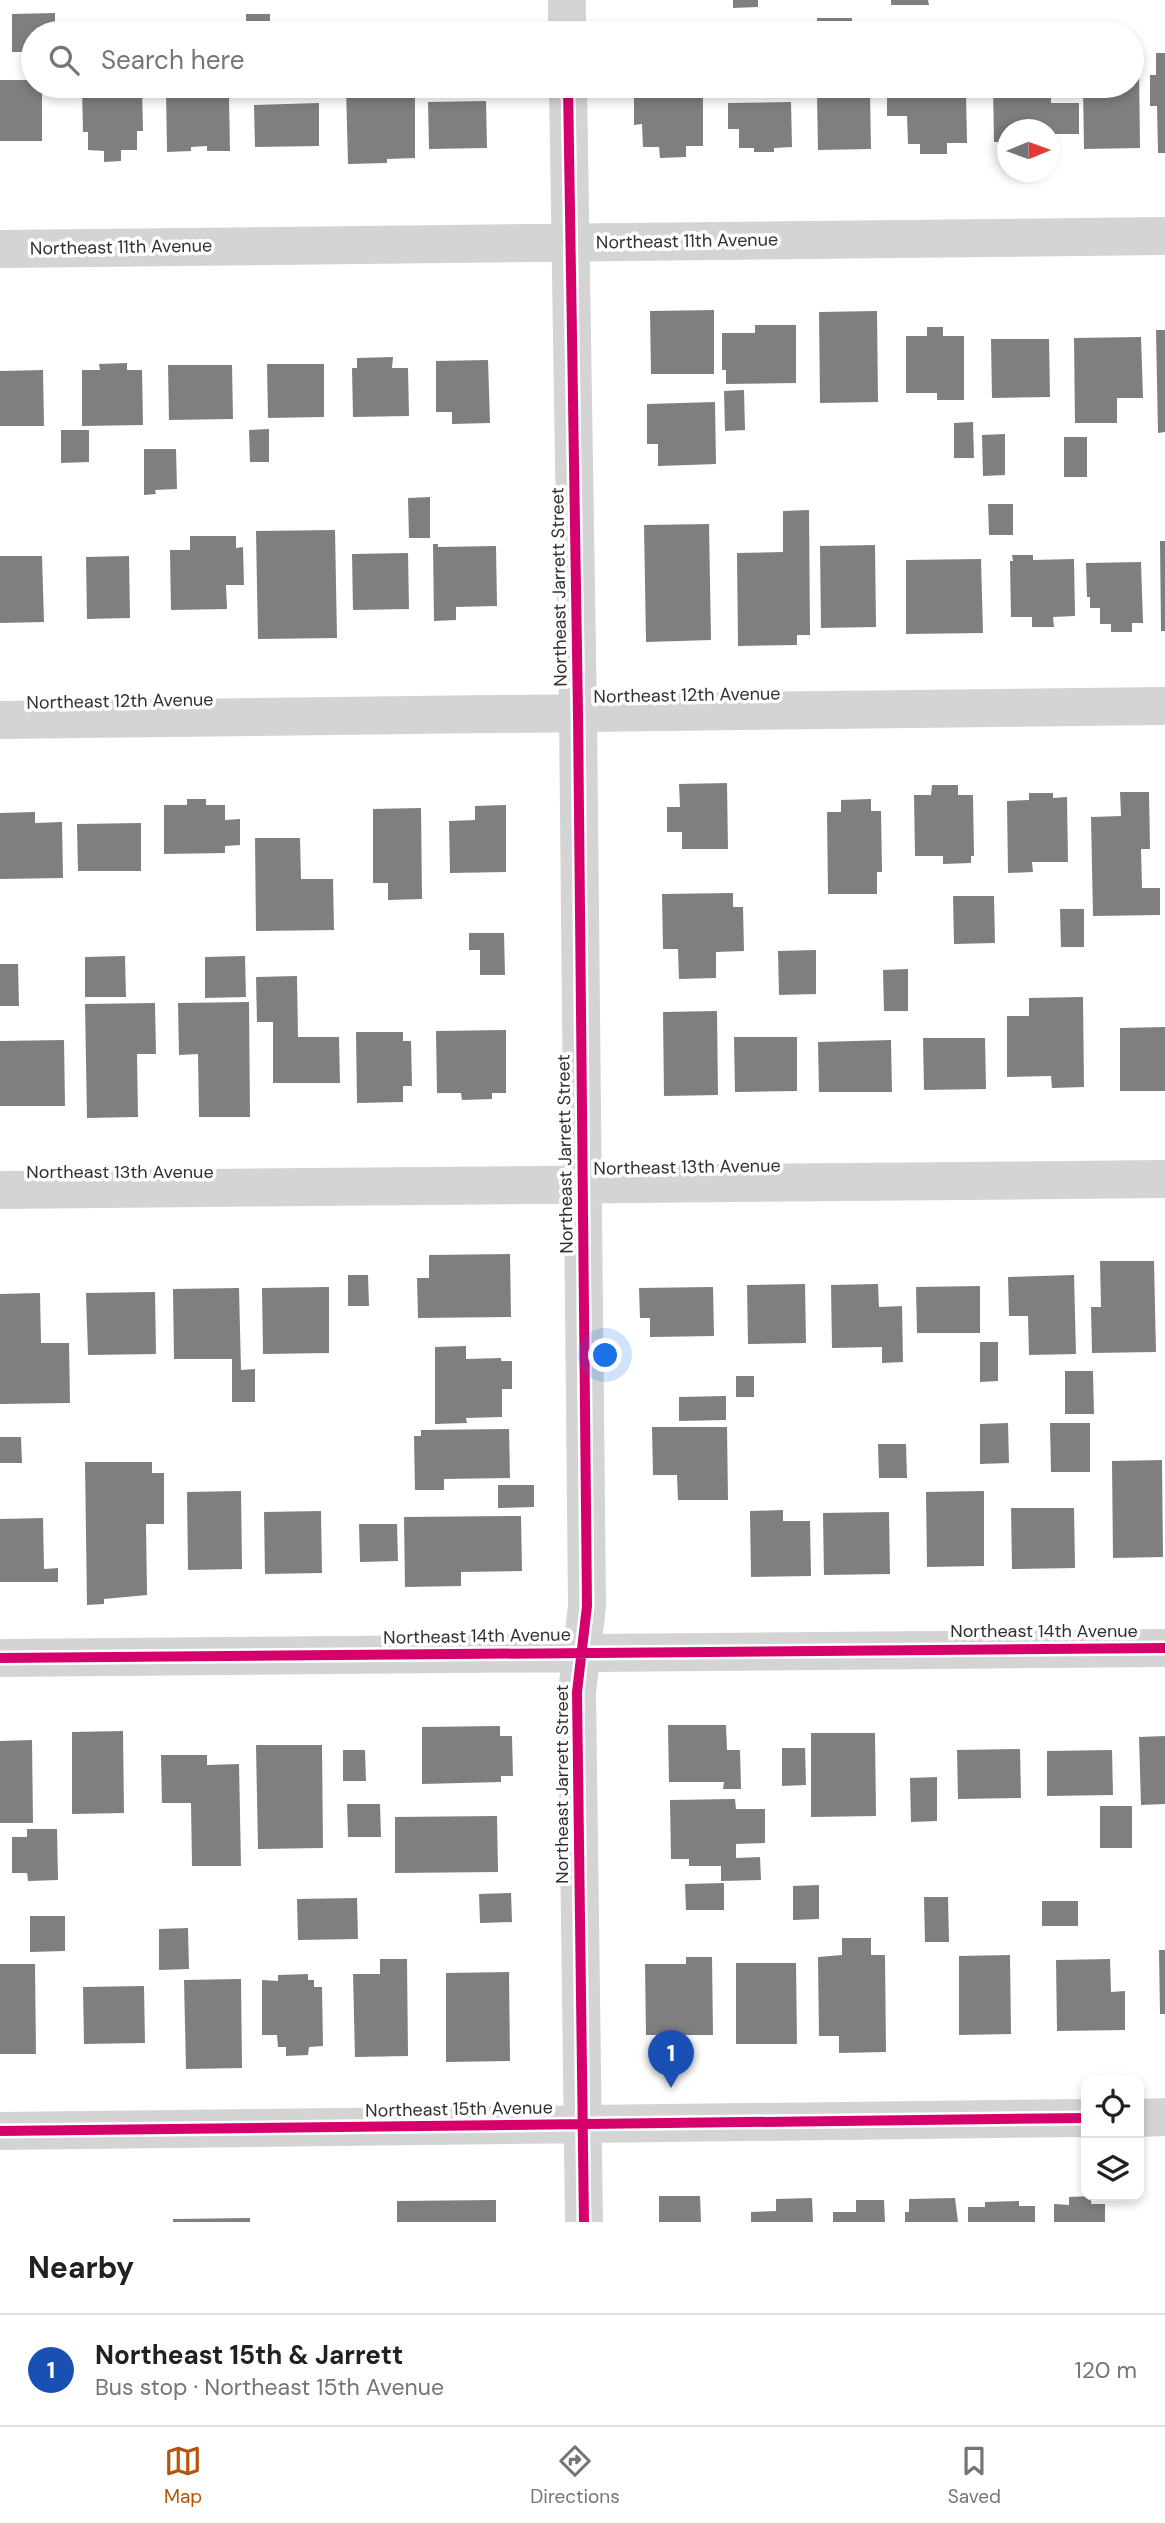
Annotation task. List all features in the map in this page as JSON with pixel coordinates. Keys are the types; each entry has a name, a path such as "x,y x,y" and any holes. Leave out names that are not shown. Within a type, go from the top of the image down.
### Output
{"street":[{"path":"567,0 568,21"},
{"name":"Northeast Jarrett Street","path":"568,98 578,714 587,1606 577,1692 584,2222"},
{"name":"Northeast 11th Avenue","path":"0,249 1165,236"},
{"name":"Northeast 12th Avenue","path":"0,720 1165,706"},
{"name":"Northeast 13th Avenue","path":"0,1190 1165,1179"},
{"name":"Northeast 14th Avenue","path":"0,1658 1165,1648"},
{"path":"1144,2118 1165,2117"},
{"name":"Northeast 15th Avenue","path":"0,2131 1081,2118"}],"building":[{"path":"733,0 758,0 758,7 733,8"},
{"path":"891,0 928,0 929,5 891,5"},
{"path":"55,13 55,21 21,21 21,52 12,52 12,14"},
{"path":"246,14 270,14 270,21 246,21"},
{"path":"817,18 852,18 852,21 817,21"},
{"path":"1156,53 1165,53 1165,153 1158,153 1157,106 1150,106 1150,75 1156,75"},
{"path":"0,80 21,80 21,98 42,98 42,141 0,141"},
{"path":"82,98 142,98 143,131 137,131 137,150 121,150 121,161 104,162 104,151 88,150 88,132 83,132"},
{"path":"166,98 229,98 230,151 207,151 207,146 191,147 191,151 167,152"},
{"path":"346,98 415,98 415,158 387,159 387,163 348,164"},
{"path":"634,98 703,98 703,146 686,146 686,157 660,158 659,147 643,147 642,124 634,125"},
{"path":"817,98 870,98 871,149 818,150"},
{"path":"887,98 966,98 967,143 947,143 947,154 920,154 920,144 908,144 907,116 887,116"},
{"path":"993,98 1051,98 1051,103 1079,103 1079,134 1060,134 1060,119 997,119 997,142 994,142"},
{"path":"1083,98 1139,98 1140,148 1084,149"},
{"path":"486,101 487,148 429,149 428,102"},
{"path":"791,102 792,147 774,148 774,152 754,152 754,148 739,148 739,129 728,129 728,103"},
{"path":"319,103 319,146 255,147 254,105"},
{"path":"714,310 714,374 651,374 650,311"},
{"path":"877,311 878,402 820,403 819,312"},
{"path":"755,325 796,325 796,383 726,384 726,370 722,370 722,333 755,333"},
{"path":"927,327 943,327 943,336 964,336 964,400 937,400 937,393 906,393 906,336 927,336"},
{"path":"1156,330 1165,330 1165,432 1158,433"},
{"path":"1141,337 1143,398 1117,398 1117,423 1075,423 1074,338"},
{"path":"991,339 1049,339 1050,397 992,398"},
{"path":"393,357 392,368 408,368 409,416 353,417 352,368 357,368 357,358"},
{"path":"488,360 490,423 452,424 452,412 436,412 436,361"},
{"path":"127,363 127,370 142,370 143,425 82,426 82,370 100,370 99,364"},
{"path":"267,364 324,364 324,417 268,418"},
{"path":"168,365 232,365 233,419 169,420"},
{"path":"43,370 44,426 0,426 0,371"},
{"path":"744,390 745,430 725,431 724,391"},
{"path":"715,402 716,464 658,466 658,444 647,444 647,404"},
{"path":"973,422 974,458 954,458 954,423"},
{"path":"269,429 269,462 250,462 249,430"},
{"path":"61,430 89,430 89,462 61,463"},
{"path":"1005,434 1005,475 983,476 982,435"},
{"path":"1064,437 1087,437 1087,477 1064,477"},
{"path":"144,449 176,449 177,489 155,490 156,494 144,495"},
{"path":"430,497 430,538 409,538 408,498"},
{"path":"988,504 1013,504 1013,535 989,535"},
{"path":"809,510 810,635 797,635 797,645 738,646 737,553 783,552 783,511"},
{"path":"709,524 711,640 646,642 644,525"},
{"path":"335,530 337,638 258,639 256,531"},
{"path":"190,536 236,536 236,548 243,547 244,585 226,585 227,609 171,610 170,550 190,550"},
{"path":"1160,541 1165,541 1165,631 1161,631"},
{"path":"433,544 438,544 438,547 496,546 497,606 456,607 456,620 434,621"},
{"path":"875,545 876,627 821,628 820,546"},
{"path":"408,553 409,609 353,610 352,554"},
{"path":"1012,555 1033,555 1033,560 1074,559 1075,616 1053,617 1054,627 1032,627 1032,617 1011,617"},
{"path":"0,556 42,556 44,622 0,623"},
{"path":"129,556 130,618 87,619 86,557"},
{"path":"981,559 983,633 906,634 906,560"},
{"path":"1141,562 1143,623 1132,623 1132,632 1111,632 1111,624 1100,624 1100,608 1090,608 1086,563"},
{"path":"727,783 728,849 682,849 682,832 667,832 667,807 680,807 679,784"},
{"path":"932,785 958,785 958,795 973,795 974,856 971,856 971,863 943,864 943,856 915,856 914,795 931,795"},
{"path":"1120,792 1149,792 1150,849 1141,849 1142,888 1160,888 1160,915 1093,916 1091,817 1121,816"},
{"path":"1029,793 1053,793 1053,798 1067,797 1068,862 1032,862 1033,872 1008,873 1007,801 1029,800"},
{"path":"187,799 206,799 206,805 225,805 225,820 240,819 240,845 225,846 225,853 164,854 164,805 187,805"},
{"path":"871,799 871,811 881,811 882,872 877,872 877,894 828,894 827,812 841,812 841,800"},
{"path":"506,805 506,872 450,873 449,821 475,820 475,806"},
{"path":"421,808 422,899 388,900 388,883 373,883 373,809"},
{"path":"35,812 35,823 62,822 63,878 0,879 0,813"},
{"path":"141,823 141,871 78,871 77,824"},
{"path":"255,838 300,838 301,879 333,879 334,930 256,931"},
{"path":"733,893 733,907 743,907 744,951 716,952 716,978 679,979 678,949 663,949 662,894"},
{"path":"953,896 994,896 995,943 954,944"},
{"path":"1060,909 1084,909 1084,947 1061,947"},
{"path":"469,933 504,933 505,975 480,975 480,950 469,950"},
{"path":"816,950 816,994 779,995 778,951"},
{"path":"125,956 126,997 85,997 85,957"},
{"path":"245,956 246,997 205,998 205,957"},
{"path":"0,964 18,964 19,1006 0,1006"},
{"path":"908,969 908,1011 884,1011 883,970"},
{"path":"297,976 298,1037 339,1037 340,1083 273,1083 273,1022 257,1022 256,977"},
{"path":"1083,997 1084,1087 1052,1088 1051,1076 1007,1077 1007,1016 1029,1016 1029,998"},
{"path":"249,1002 250,1117 199,1117 198,1054 179,1055 178,1003"},
{"path":"155,1003 156,1054 137,1054 138,1117 87,1118 85,1004"},
{"path":"717,1011 718,1095 664,1096 663,1012"},
{"path":"1165,1027 1165,1091 1120,1091 1120,1028"},
{"path":"506,1030 506,1093 492,1093 492,1099 462,1100 461,1093 437,1093 436,1031"},
{"path":"356,1032 403,1032 403,1041 411,1041 412,1086 403,1086 403,1102 357,1103"},
{"path":"734,1037 797,1037 797,1091 735,1092"},
{"path":"923,1038 985,1038 986,1089 924,1090"},
{"path":"64,1040 65,1106 0,1106 0,1041"},
{"path":"891,1040 892,1092 819,1092 818,1042"},
{"path":"510,1254 511,1317 418,1318 417,1278 429,1278 429,1255"},
{"path":"1100,1261 1154,1261 1156,1352 1092,1353 1091,1307 1101,1307"},
{"path":"348,1275 368,1275 369,1306 348,1306"},
{"path":"1074,1275 1076,1354 1029,1355 1028,1316 1009,1316 1008,1277"},
{"path":"805,1284 806,1343 748,1344 747,1285"},
{"path":"878,1284 879,1307 902,1306 903,1362 882,1363 882,1347 832,1348 831,1285"},
{"path":"980,1286 980,1333 917,1333 916,1287"},
{"path":"329,1287 329,1353 263,1354 262,1288"},
{"path":"713,1287 714,1336 650,1337 650,1318 640,1318 639,1288"},
{"path":"239,1288 241,1370 255,1369 255,1402 232,1402 232,1359 174,1359 173,1289"},
{"path":"155,1292 156,1354 88,1355 86,1293"},
{"path":"40,1293 41,1343 69,1343 70,1403 0,1404 0,1294"},
{"path":"980,1342 998,1342 998,1381 980,1382"},
{"path":"466,1346 466,1359 501,1358 501,1361 512,1361 512,1389 502,1389 502,1417 466,1418 467,1423 435,1424 435,1347"},
{"path":"1065,1371 1093,1371 1094,1414 1065,1414"},
{"path":"736,1376 754,1376 754,1397 736,1397"},
{"path":"726,1396 726,1420 679,1421 679,1397"},
{"path":"1008,1423 1009,1463 980,1464 980,1424"},
{"path":"1050,1423 1090,1423 1090,1472 1051,1472"},
{"path":"652,1427 727,1427 728,1500 678,1500 677,1475 653,1475"},
{"path":"509,1429 510,1478 444,1479 444,1490 415,1490 414,1436 421,1436 421,1430"},
{"path":"0,1437 21,1437 22,1463 0,1463"},
{"path":"878,1444 906,1444 907,1478 879,1478"},
{"path":"1162,1460 1163,1557 1113,1558 1112,1461"},
{"path":"85,1462 152,1462 152,1473 164,1473 164,1524 146,1524 147,1595 104,1599 104,1604 87,1605"},
{"path":"498,1485 534,1485 534,1507 498,1508"},
{"path":"241,1491 242,1569 188,1570 187,1492"},
{"path":"984,1491 984,1566 927,1567 926,1492"},
{"path":"1011,1508 1074,1508 1075,1568 1012,1569"},
{"path":"783,1510 783,1521 810,1521 811,1576 751,1577 750,1511"},
{"path":"321,1511 322,1573 265,1574 264,1512"},
{"path":"889,1512 890,1574 824,1575 823,1513"},
{"path":"521,1516 522,1571 461,1572 461,1586 405,1587 404,1517"},
{"path":"43,1518 44,1569 58,1568 58,1582 0,1582 0,1519"},
{"path":"359,1524 397,1524 398,1561 360,1562"},
{"path":"668,1725 726,1725 727,1750 740,1750 741,1789 723,1789 724,1782 669,1782"},
{"path":"500,1726 500,1736 512,1736 513,1776 501,1776 501,1782 422,1784 422,1727"},
{"path":"123,1731 124,1813 72,1814 72,1732"},
{"path":"811,1733 875,1733 876,1816 811,1817"},
{"path":"1165,1736 1165,1804 1141,1805 1139,1737"},
{"path":"32,1740 33,1823 0,1823 0,1741"},
{"path":"256,1745 322,1745 323,1848 258,1849"},
{"path":"782,1748 805,1748 806,1785 782,1786"},
{"path":"1020,1749 1021,1798 958,1799 957,1750"},
{"path":"343,1750 365,1750 366,1781 343,1781"},
{"path":"1112,1750 1113,1795 1047,1796 1047,1751"},
{"path":"161,1755 207,1755 207,1765 239,1764 241,1866 192,1866 191,1803 162,1803"},
{"path":"937,1777 937,1821 911,1822 910,1778"},
{"path":"735,1799 736,1809 765,1809 765,1843 736,1844 736,1858 760,1857 761,1880 721,1881 721,1866 689,1866 689,1859 671,1859 670,1800"},
{"path":"347,1804 380,1804 381,1837 348,1837"},
{"path":"1100,1806 1132,1806 1132,1848 1100,1848"},
{"path":"497,1816 498,1872 395,1873 395,1817"},
{"path":"27,1829 57,1829 58,1880 28,1881 27,1873 12,1873 12,1837 27,1837"},
{"path":"724,1883 724,1910 686,1910 685,1884"},
{"path":"819,1885 819,1919 793,1920 793,1886"},
{"path":"511,1893 512,1922 480,1923 479,1894"},
{"path":"924,1897 948,1897 949,1942 925,1942"},
{"path":"357,1898 358,1939 298,1940 297,1899"},
{"path":"1042,1901 1078,1901 1078,1926 1042,1926"},
{"path":"30,1916 65,1916 65,1951 30,1952"},
{"path":"188,1928 189,1969 159,1970 159,1929"},
{"path":"842,1938 871,1938 871,1955 885,1955 886,2052 839,2053 839,2036 819,2036 818,1957 842,1955"},
{"path":"1159,1950 1165,1950 1165,2014 1160,2014"},
{"path":"1010,1955 1011,2034 959,2035 959,1956"},
{"path":"686,1957 712,1957 713,2035 646,2035 645,1964 686,1964"},
{"path":"380,1959 407,1959 408,2056 355,2057 353,1974 380,1974"},
{"path":"1110,1959 1111,1992 1125,1991 1125,2030 1057,2031 1056,1960"},
{"path":"736,1963 796,1963 797,2044 736,2044"},
{"path":"0,1964 35,1964 36,2054 0,2054"},
{"path":"509,1972 510,2061 446,2062 446,1973"},
{"path":"308,1974 308,1980 314,1980 314,1987 322,1987 323,2046 309,2047 308,2055 286,2056 286,2047 278,2047 277,2035 262,2035 262,1980 278,1981 278,1975"},
{"path":"241,1979 242,2068 186,2069 184,1980"},
{"path":"144,1986 145,2043 84,2044 83,1987"},
{"path":"659,2196 700,2196 701,2222 659,2222"},
{"path":"1081,2196 1081,2201 1105,2204 1105,2222 1054,2222 1054,2204 1069,2205 1069,2197"},
{"path":"812,2198 813,2222 751,2222 751,2212 776,2211 776,2199"},
{"path":"955,2198 958,2222 905,2222 905,2212 909,2212 909,2199"},
{"path":"496,2200 496,2222 397,2222 397,2201"},
{"path":"856,2200 884,2200 885,2222 833,2222 833,2212 856,2212"},
{"path":"1019,2201 1019,2206 1035,2206 1035,2222 968,2222 968,2207 985,2207 985,2202"},
{"path":"250,2218 250,2222 173,2222 173,2219"}],"cycle path":[{"path":"568,98 578,714 587,1606 577,1692 584,2222"},
{"path":"0,1658 1165,1648"},
{"path":"0,2131 1081,2118"}],"place":[{"name":"Northeast 15th & Jarrett","path":"671,2088"}]}
